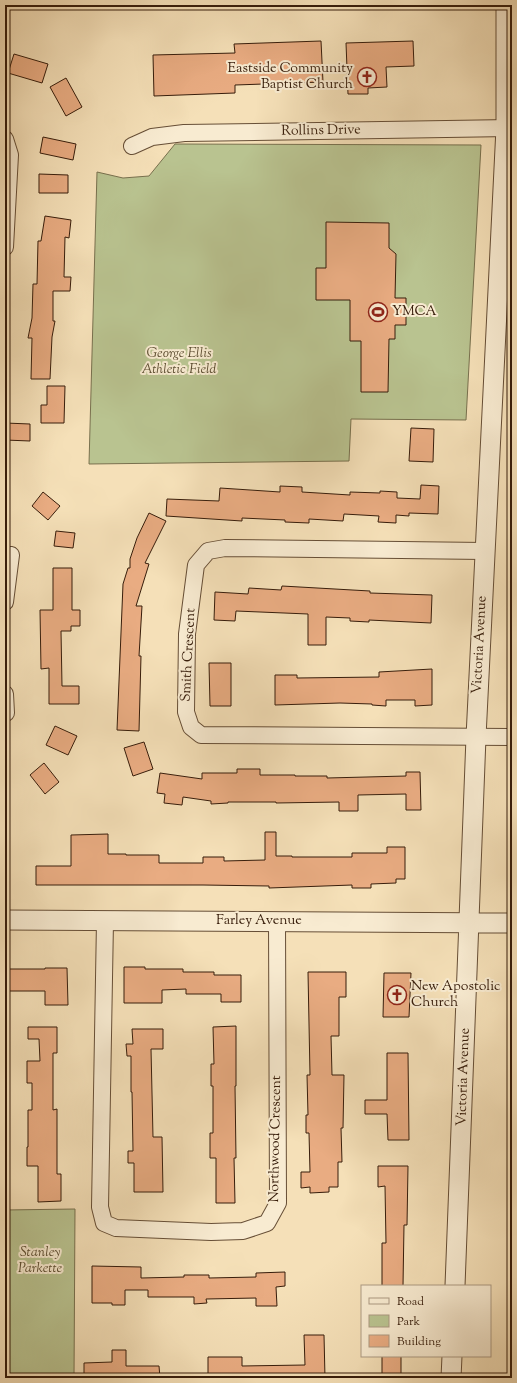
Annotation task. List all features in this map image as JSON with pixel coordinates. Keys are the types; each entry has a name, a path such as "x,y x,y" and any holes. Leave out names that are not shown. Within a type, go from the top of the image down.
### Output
{"street":[{"name":"Victoria Avenue","path":"455,1285 476,737 509,128 506,5"},
{"name":"Rollins Drive","path":"132,146 152,137 184,133 509,128"},
{"path":"5,139 10,155 5,247"},
{"name":"Smith Crescent","path":"485,551 225,548 208,551 196,565 186,634 186,712 191,727 201,735 512,737"},
{"path":"5,602 12,555"},
{"path":"5,694 6,713"},
{"name":"Farley Avenue","path":"5,920 512,923"},
{"name":"Northwood Crescent","path":"105,921 100,1207 104,1223 116,1228 211,1232 243,1231 267,1223 278,1203 277,921"},
{"path":"451,1378 452,1357"}],"green space":[{"name":"George Ellis Athletic Field","path":"175,144 481,145 466,420 351,419 349,461 89,464 97,172 123,178 149,176"},
{"name":"Stanley Parkette","path":"75,1209 74,1378 5,1378 5,1210"}],"building":[{"path":"321,41 323,82 235,85 235,93 154,96 153,55 235,53 234,44"},
{"name":"Eastside Community Baptist Church","path":"413,41 414,66 386,67 387,87 368,88 368,94 348,94 346,43"},
{"path":"14,54 48,64 42,83 8,73"},
{"path":"66,78 82,107 66,116 50,87"},
{"path":"43,137 76,144 73,160 40,153"},
{"path":"39,174 68,175 68,193 39,193"},
{"path":"45,216 71,220 69,238 65,237 64,277 71,277 70,291 53,291 53,321 55,321 52,337 50,379 31,379 32,338 28,338 32,318 33,284 37,284 38,241 41,241"},
{"name":"YMCA","path":"326,222 389,223 389,248 396,254 395,298 406,298 406,325 395,325 395,339 389,339 388,392 361,392 361,341 350,341 350,300 316,300 316,268 326,268"},
{"path":"47,386 65,386 64,423 41,423 41,405 47,405"},
{"path":"5,423 30,424 30,441 5,440"},
{"path":"411,428 434,429 433,462 409,461"},
{"path":"421,485 439,486 438,514 409,513 409,516 396,515 396,523 378,522 379,516 344,514 343,521 309,519 309,523 285,522 285,520 242,518 242,521 166,516 167,499 219,501 220,488 280,492 280,486 302,487 302,492 350,495 350,492 380,493 380,491 397,492 397,498 420,499"},
{"path":"43,492 60,506 48,520 32,506"},
{"path":"149,513 166,521 145,563 149,564 136,606 142,606 139,656 141,656 139,731 117,730 123,584 128,568 130,568 130,559 137,538"},
{"path":"56,531 75,533 73,548 54,546"},
{"path":"53,568 72,568 72,610 80,610 80,626 71,626 71,631 61,631 62,686 79,686 79,704 49,704 49,668 41,669 40,610 53,610"},
{"path":"282,586 370,591 370,593 432,595 431,623 369,620 369,622 350,621 350,618 326,617 326,645 308,645 308,614 236,611 235,621 214,620 215,592 248,594 249,588 281,590"},
{"path":"209,663 231,663 231,706 210,706"},
{"path":"432,669 432,705 415,706 415,700 386,700 386,706 340,703 275,705 275,675 297,675 297,678 379,677 379,672"},
{"path":"55,726 77,736 68,755 46,745"},
{"path":"144,742 153,769 133,776 124,748"},
{"path":"44,763 59,782 45,794 30,775"},
{"path":"237,769 260,769 260,775 327,776 327,778 406,776 406,772 420,772 421,810 406,810 406,794 358,795 358,811 339,811 339,802 228,802 211,804 211,801 183,797 182,805 164,803 165,794 157,793 160,773 202,779 202,773 237,773"},
{"path":"265,832 276,832 276,856 352,857 352,853 387,853 387,847 405,847 405,879 396,879 396,883 371,884 371,888 352,888 352,885 269,888 269,886 203,885 36,885 36,866 71,866 71,835 108,834 108,854 159,855 159,863 203,863 203,857 224,857 224,861 265,860"},
{"path":"124,967 145,967 145,969 183,969 183,972 214,972 214,975 241,975 241,1002 221,1002 221,994 186,994 186,989 162,990 162,1003 124,1003"},
{"path":"67,968 68,1005 45,1005 45,991 5,991 5,969"},
{"path":"308,972 346,972 346,997 339,997 339,1036 331,1036 332,1075 344,1075 343,1128 341,1128 342,1162 338,1162 338,1187 329,1187 329,1192 310,1193 310,1187 301,1188 301,1172 310,1172 309,1133 306,1133 306,1115 308,1115 307,1075 310,1075"},
{"name":"New Apostolic Church","path":"384,973 411,973 409,1017 383,1017"},
{"path":"236,1026 236,1158 234,1158 235,1203 216,1203 216,1158 210,1158 210,1133 213,1133 213,1086 211,1086 211,1064 214,1064 213,1027"},
{"path":"28,1027 57,1027 57,1053 53,1053 53,1110 57,1109 57,1174 61,1174 61,1201 38,1202 38,1166 27,1166 28,1110 32,1110 32,1083 27,1083 27,1061 40,1061 39,1039 28,1039"},
{"path":"132,1029 163,1029 163,1049 151,1049 153,1137 162,1137 163,1192 134,1192 134,1163 128,1163 128,1151 133,1151 131,1056 127,1056 126,1044 133,1044"},
{"path":"387,1053 408,1053 409,1140 388,1140 387,1114 365,1114 365,1100 387,1100"},
{"path":"378,1166 408,1166 407,1225 404,1225 403,1285 382,1285 382,1243 386,1243 385,1186 378,1187"},
{"path":"92,1266 141,1267 141,1278 184,1277 184,1275 209,1275 209,1278 256,1277 256,1273 285,1272 285,1286 276,1287 277,1306 256,1306 256,1298 206,1299 207,1303 194,1304 194,1297 148,1297 148,1290 125,1290 125,1305 112,1305 112,1303 92,1303"},
{"path":"304,1335 324,1335 325,1378 208,1378 208,1357 242,1357 242,1366 305,1365"},
{"path":"112,1350 126,1350 126,1366 159,1366 160,1378 84,1378 84,1363 112,1362"},
{"path":"382,1357 401,1357 401,1378 382,1378"}],"place":[{"name":"Eastside Community Baptist Church","path":"367,77"},
{"name":"YMCA","path":"378,312"},
{"name":"New Apostolic Church","path":"397,995"}]}
